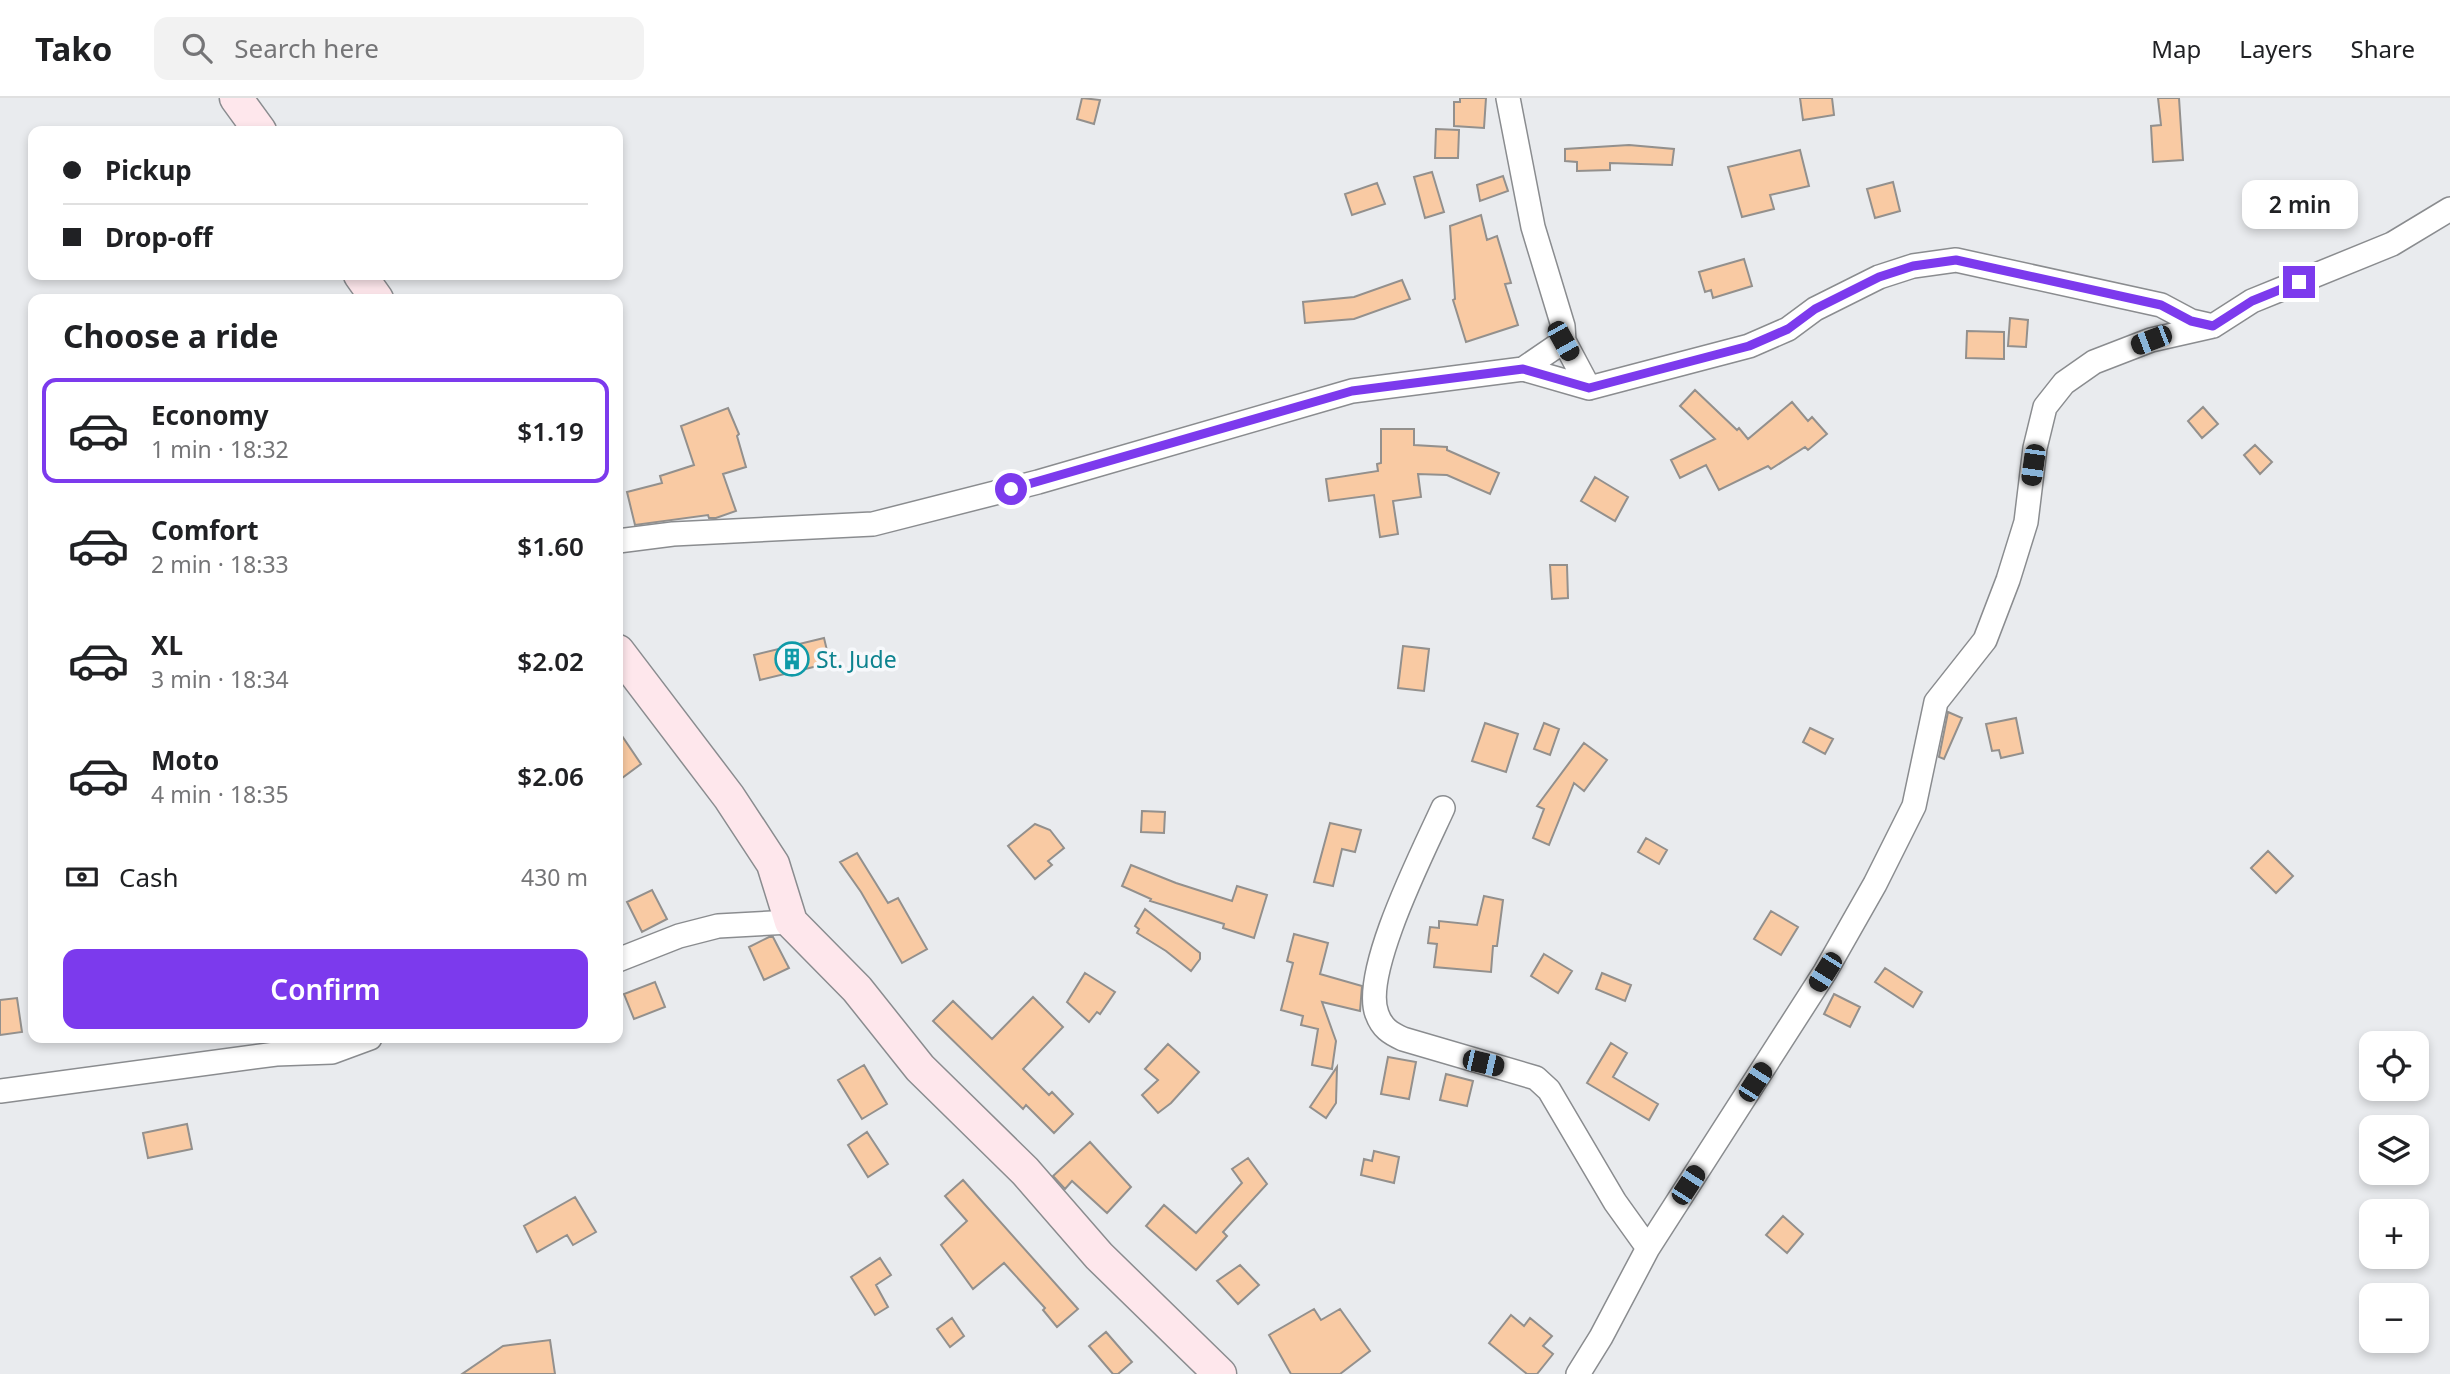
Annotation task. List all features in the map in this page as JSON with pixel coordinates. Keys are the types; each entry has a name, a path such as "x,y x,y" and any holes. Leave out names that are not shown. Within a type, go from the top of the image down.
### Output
{"main road":[{"path":"623,658 729,797 773,864 791,922 857,989 920,1068 1025,1171 1099,1256 1220,1374"}],"street":[{"path":"1508,98 1533,227 1563,326 1563,341 1589,388"},
{"path":"1578,1374 1601,1337 1648,1248 1825,972 1875,884 1914,806 1937,702 1985,640 2008,580 2026,523 2035,449 2045,407 2064,383 2094,362 2151,340 2213,326 2252,301 2392,244 2450,209"},
{"path":"623,540 673,534 873,524 1038,482 1352,391 1523,369 1589,388 1749,346 1788,329 1815,309 1879,277 1913,266 1956,260 2161,305 2191,321 2213,326"},
{"path":"1523,369 1563,341"},
{"path":"1443,808 1391,926 1380,961 1375,1012 1385,1031 1403,1039 1536,1078 1549,1090 1615,1202 1648,1248"},
{"path":"623,958 679,936 718,926 791,922"},
{"path":"0,1091 276,1054 332,1052 356,1043"}],"building":[{"path":"1082,98 1100,100 1094,124 1077,119"},
{"path":"1460,98 1486,98 1484,128 1454,126 1454,102 1460,102"},
{"path":"1800,98 1832,98 1834,115 1803,120"},
{"path":"2158,98 2179,98 2183,160 2153,162 2151,126 2161,125"},
{"path":"1436,129 1459,130 1458,158 1435,158"},
{"path":"1629,145 1674,149 1672,165 1610,163 1610,170 1577,171 1577,162 1565,161 1565,149"},
{"path":"1800,150 1809,186 1770,195 1774,209 1742,217 1728,167"},
{"path":"1432,172 1444,212 1425,218 1414,177"},
{"path":"1503,176 1508,191 1480,201 1477,185"},
{"path":"1893,182 1900,211 1875,218 1867,189"},
{"path":"1377,183 1385,204 1352,215 1345,194"},
{"path":"1481,215 1487,240 1497,236 1511,283 1505,284 1518,325 1466,342 1453,300 1450,226"},
{"path":"1744,259 1752,286 1713,298 1711,290 1705,292 1699,272"},
{"path":"1402,280 1410,299 1354,319 1305,323 1303,302 1354,297"},
{"path":"2010,318 2028,320 2026,347 2008,346"},
{"path":"1967,331 2004,332 2004,359 1966,358"},
{"path":"1695,390 1748,439 1792,402 1808,421 1812,417 1827,434 1808,450 1805,447 1771,469 1768,466 1719,490 1706,465 1680,478 1671,460 1715,439 1680,406"},
{"path":"2203,407 2218,424 2202,438 2188,421"},
{"path":"728,408 739,434 737,436 746,467 723,474 736,511 716,518 709,518 708,515 635,525 627,492 662,483 660,476 694,465 681,426"},
{"path":"1381,429 1414,429 1414,445 1447,447 1447,450 1499,473 1490,494 1447,475 1418,474 1421,497 1393,501 1398,534 1380,537 1374,495 1329,501 1326,479 1378,471 1377,464 1381,463"},
{"path":"2255,445 2272,462 2260,474 2244,455"},
{"path":"1595,477 1628,497 1615,521 1581,501"},
{"path":"1550,565 1567,565 1568,598 1552,599"},
{"name":"St. Jude","path":"824,638 830,663 760,680 754,655"},
{"path":"1403,646 1429,649 1424,691 1398,688"},
{"path":"1948,712 1962,718 1944,759 1939,757"},
{"path":"2016,718 2023,753 2001,758 1999,750 1992,751 1986,724"},
{"path":"1485,723 1518,734 1506,772 1472,761"},
{"path":"1544,723 1559,729 1550,755 1534,749"},
{"path":"1810,728 1833,739 1825,754 1803,742"},
{"path":"623,737 641,764 623,777"},
{"path":"1584,743 1607,760 1584,791 1574,783 1549,845 1533,838 1544,809 1537,806"},
{"path":"1142,811 1165,812 1164,833 1141,832"},
{"path":"1330,823 1361,830 1355,852 1342,849 1333,886 1314,882"},
{"path":"1035,824 1050,830 1064,848 1048,861 1052,865 1035,879 1008,846"},
{"path":"1646,838 1667,850 1659,864 1638,852"},
{"path":"2268,851 2293,876 2276,893 2251,868"},
{"path":"857,853 888,903 898,898 927,949 902,963 861,892 840,862"},
{"path":"1131,865 1232,901 1237,886 1267,895 1254,938 1223,928 1224,924 1150,901 1151,899 1122,886"},
{"path":"652,890 667,919 642,932 627,902"},
{"path":"1484,896 1503,900 1497,946 1493,946 1491,972 1434,967 1437,944 1428,943 1430,927 1439,928 1439,921 1477,925"},
{"path":"1145,909 1200,953 1200,959 1191,971 1137,933 1139,929 1135,926"},
{"path":"1771,911 1798,927 1781,955 1754,939"},
{"path":"1294,934 1328,943 1320,974 1362,986 1360,1011 1322,1002 1336,1041 1332,1069 1312,1065 1318,1029 1301,1025 1303,1016 1281,1010 1293,963 1287,961"},
{"path":"773,937 789,968 764,980 749,947"},
{"path":"1544,954 1572,971 1558,993 1531,976"},
{"path":"1885,968 1922,992 1913,1007 1875,982"},
{"path":"1085,973 1115,992 1100,1014 1097,1012 1089,1022 1067,1002"},
{"path":"1602,973 1631,985 1625,1001 1596,989"},
{"path":"655,982 665,1007 634,1019 624,994"},
{"path":"1834,994 1860,1007 1850,1027 1824,1014"},
{"path":"1033,997 1063,1027 1023,1069 1049,1095 1052,1092 1073,1114 1054,1133 1026,1105 1023,1109 933,1021 953,1001 992,1039"},
{"path":"17,998 22,1032 0,1035 0,1000"},
{"path":"1611,1043 1627,1053 1613,1077 1658,1104 1649,1120 1587,1083"},
{"path":"1168,1044 1199,1072 1171,1103 1158,1113 1142,1095 1158,1080 1145,1069"},
{"path":"1388,1057 1416,1062 1409,1099 1381,1094"},
{"path":"864,1065 887,1104 862,1119 838,1080"},
{"path":"1337,1067 1336,1103 1326,1118 1310,1107"},
{"path":"1446,1074 1473,1081 1467,1106 1440,1100"},
{"path":"187,1124 192,1149 148,1158 143,1133"},
{"path":"867,1132 888,1164 868,1177 848,1145"},
{"path":"1090,1142 1131,1187 1107,1213 1072,1181 1065,1189 1053,1176"},
{"path":"1374,1151 1399,1157 1394,1183 1361,1175 1364,1159 1372,1161"},
{"path":"1248,1158 1267,1184 1223,1232 1227,1236 1196,1270 1146,1226 1164,1205 1196,1233 1242,1183 1232,1169"},
{"path":"963,1180 1078,1309 1057,1327 1043,1310 1045,1308 1004,1263 973,1289 941,1245 967,1221 945,1196"},
{"path":"575,1197 596,1232 573,1245 567,1235 537,1252 524,1226"},
{"path":"1783,1216 1803,1234 1787,1253 1766,1235"},
{"path":"880,1258 891,1275 876,1285 888,1307 875,1315 851,1277"},
{"path":"1240,1265 1259,1285 1238,1304 1217,1281"},
{"path":"1314,1309 1321,1320 1340,1309 1370,1351 1340,1374 1291,1374 1269,1335"},
{"path":"1511,1315 1524,1326 1530,1318 1552,1336 1543,1346 1553,1354 1537,1374 1527,1374 1489,1343"},
{"path":"952,1318 964,1336 950,1347 937,1329"},
{"path":"1106,1332 1132,1362 1118,1374 1113,1374 1089,1346"},
{"path":"550,1340 555,1374 462,1374 503,1346"}],"place":[{"name":"St. Jude","path":"792,659"}],"route":[{"path":"1011,489 1352,391 1523,369 1589,388 1749,346 1788,329 1815,309 1879,277 1913,266 1956,260 2161,305 2191,321 2213,326 2252,301 2299,282"}]}
